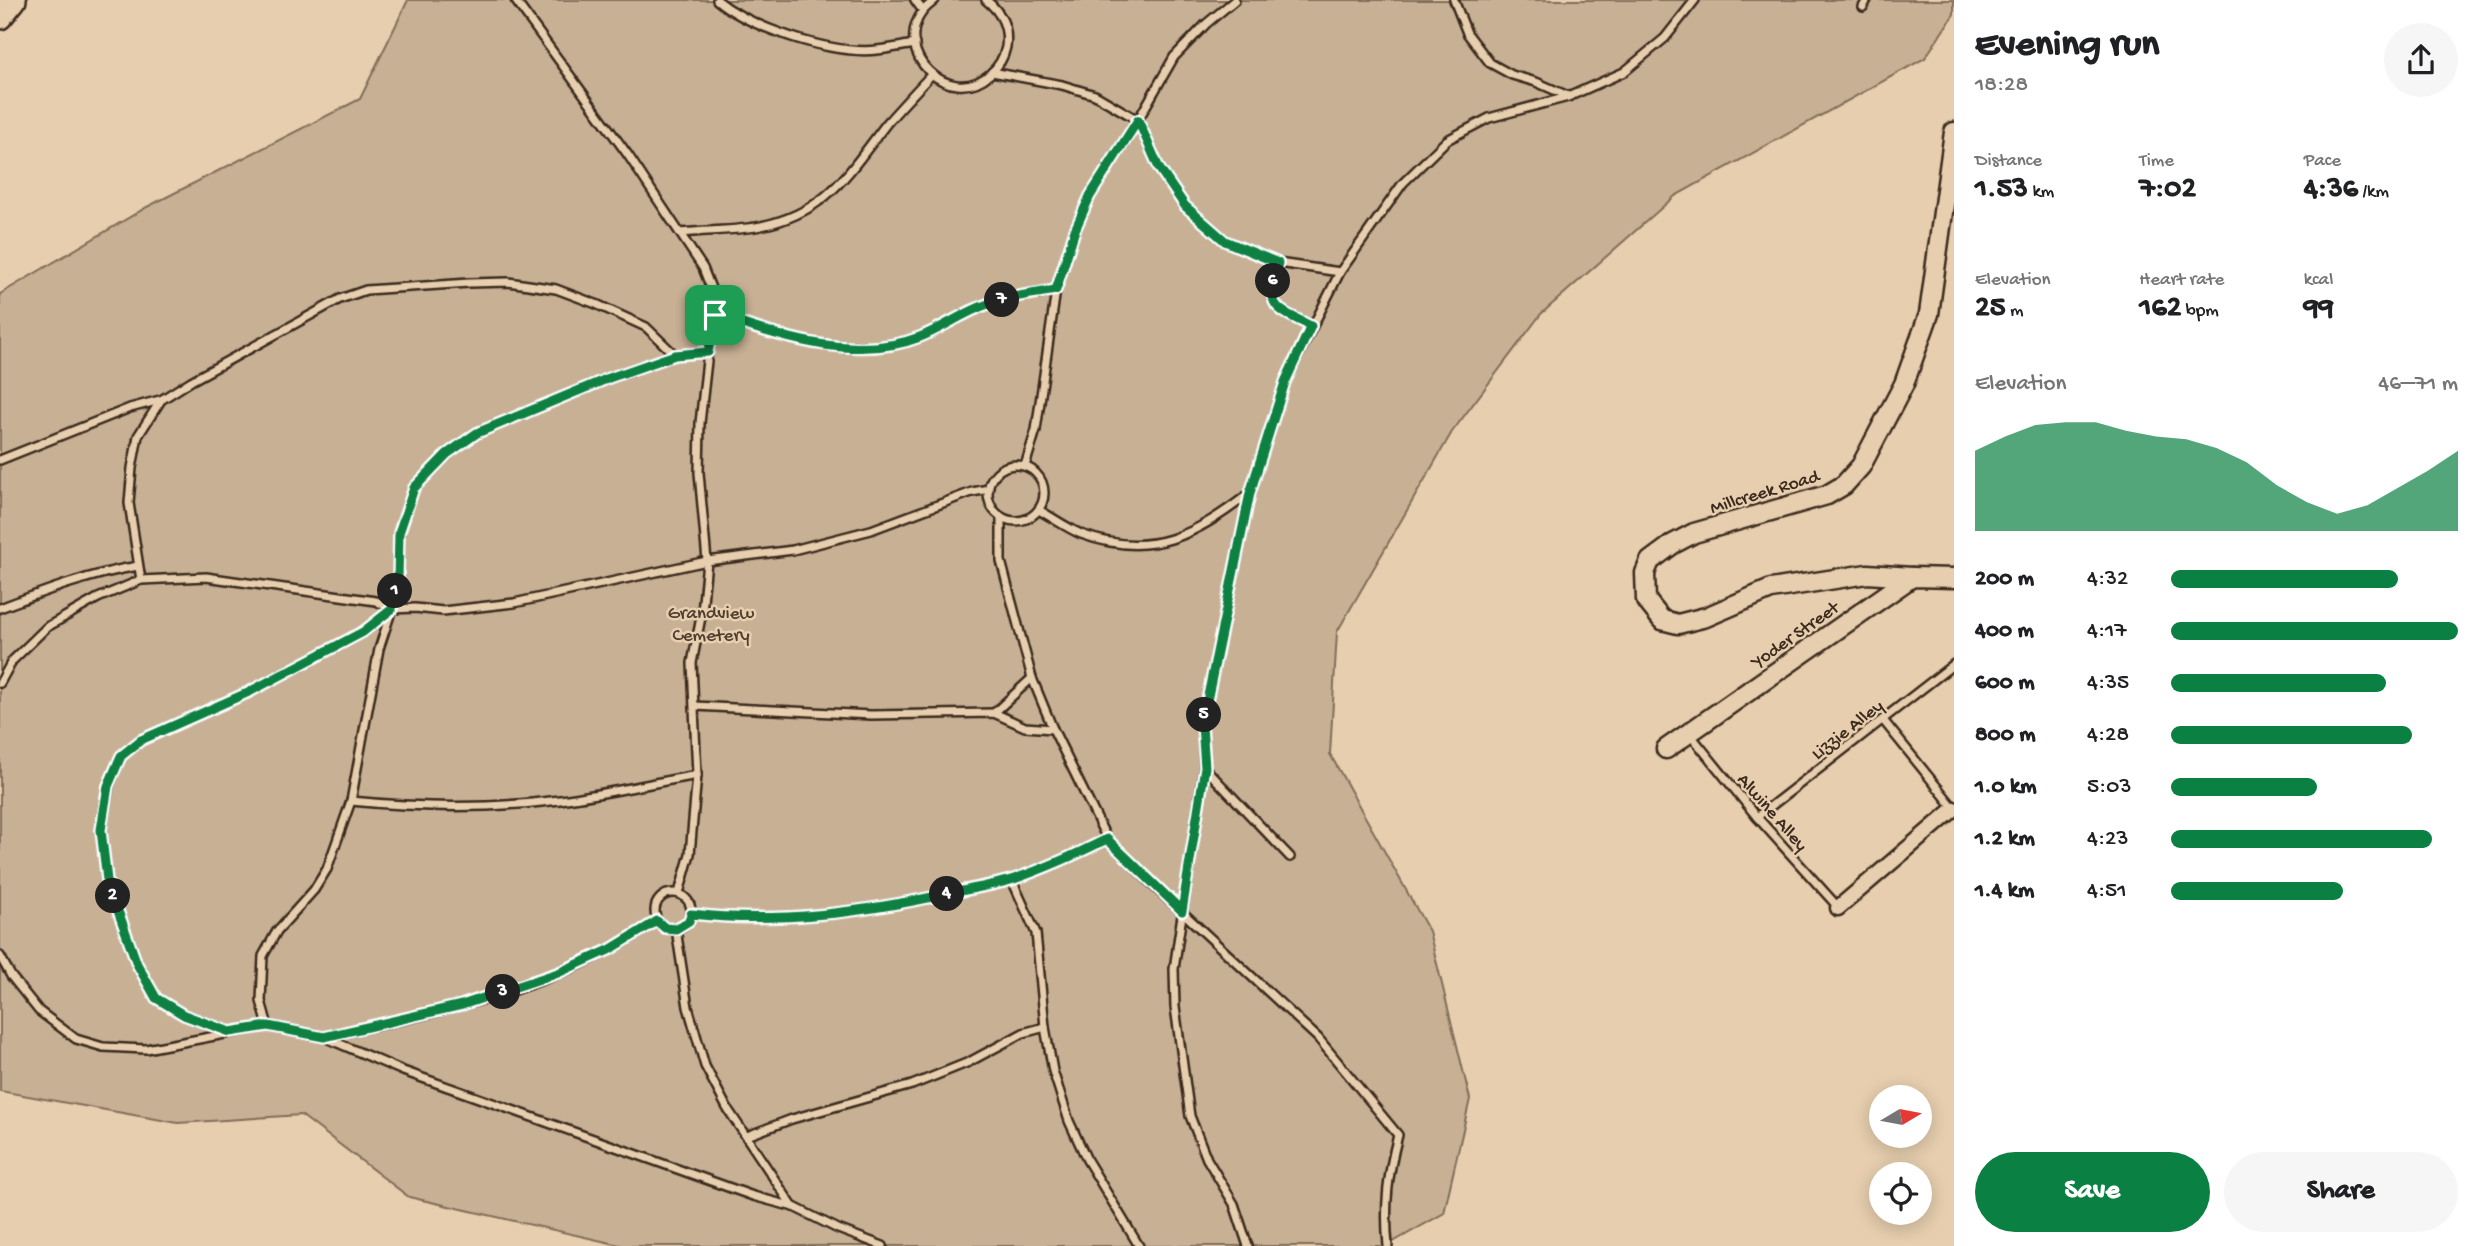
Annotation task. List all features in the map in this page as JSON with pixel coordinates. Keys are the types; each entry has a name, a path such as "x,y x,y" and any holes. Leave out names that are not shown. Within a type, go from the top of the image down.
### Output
{"main road":[{"path":"0,17 14,0"}],"street":[{"name":"Millcreek Road","path":"1912,577 1867,575 1772,589 1706,617 1678,624 1662,620 1655,613 1647,600 1644,584 1650,561 1673,544 1694,533 1827,495 1844,485 1861,466 1904,384 1929,314 1954,132"},
{"path":"1912,577 1954,578"},
{"name":"Yoder Street","path":"1666,749 1912,577"},
{"path":"1838,908 1954,808"}],"lane":[{"path":"516,0 628,155 703,268 712,291 715,315 700,423 699,473 707,561 702,612 692,663 697,775 690,854 679,893"},
{"path":"717,0 731,12 787,36 834,47 874,51 915,44"},
{"path":"915,0 923,11"},
{"path":"935,0 923,11 916,24 915,44 919,60 931,75 943,82 958,85 974,83 992,72 999,65 1005,51 1007,36 1004,20 986,0"},
{"path":"1025,466 1036,430 1056,290 1075,230 1090,196 1174,57 1206,24 1235,0"},
{"path":"1454,0 1467,33 1490,63 1512,75 1536,82 1568,97"},
{"path":"1248,1246 1234,1204 1207,1159 1190,1116 1175,1007 1174,969 1205,767 1202,725 1250,493 1285,382 1340,272 1403,183 1447,140 1489,118 1568,97 1624,72 1665,38 1695,0"},
{"path":"992,72 1062,85 1095,95 1138,120 1159,168 1185,206 1225,241 1278,263 1340,272"},
{"path":"680,233 759,226 789,218 819,202 843,182 889,121 931,75"},
{"path":"1278,263 1271,293 1274,304 1283,312 1311,326"},
{"path":"0,460 130,408 161,400 340,299 366,290 508,282 556,289 646,327 675,355"},
{"path":"715,315 809,343 849,348 883,346 919,338 988,303 1056,290"},
{"path":"268,1026 261,1001 263,956 277,931 314,890 327,869 351,801 379,649 398,579 399,533 414,488 447,454 477,433 609,378 675,355 708,352"},
{"path":"141,580 129,503 132,468 138,436 161,400"},
{"path":"1013,465 1025,466 1037,473 1043,485 1044,498 1039,510 1028,519 1014,521 1001,517 991,505 989,489 993,477 1002,469 1013,465"},
{"path":"0,683 12,661 47,627 98,598 141,580 206,577 376,601 392,609 443,611 514,603 707,561 793,550 871,530 972,492 989,489"},
{"path":"1039,510 1079,533 1117,545 1145,545 1167,542 1206,524 1250,493"},
{"path":"1001,517 1001,561 1032,678 1053,729 1107,839 1318,1038 1398,1135 1388,1177 1385,1215 1388,1246"},
{"path":"0,608 116,569 138,566"},
{"path":"230,1032 184,1015 156,998 137,964 107,880 101,830 108,786 121,756 141,740 249,692 363,632 392,609"},
{"name":"Lizzie Alley","path":"1757,817 1954,664"},
{"path":"994,713 1032,678"},
{"path":"695,705 871,715 994,713 1025,727 1053,729"},
{"path":"1883,720 1954,808"},
{"name":"Alwine Alley","path":"1688,732 1757,817 1838,908"},
{"path":"1205,767 1290,857"},
{"path":"351,801 410,807 500,806 562,800 697,775"},
{"path":"691,914 759,919 816,915 919,900 1012,880 1073,856 1107,839"},
{"path":"1012,880 1036,933 1045,1027 1053,1071 1069,1121 1087,1160 1127,1222 1139,1246"},
{"path":"668,893 679,893 691,905 691,914 689,921 676,929 665,928 657,921 654,910 658,899 668,893"},
{"path":"324,1037 462,1005 532,982 611,949 657,921"},
{"path":"676,929 688,1007 705,1066 727,1108 794,1207"},
{"path":"0,957 11,976 40,1012 76,1039 103,1047 146,1049 268,1026 324,1037 403,1071 753,1196 794,1207 838,1229 883,1246"},
{"path":"747,1136 792,1119 912,1085 969,1062 1023,1033 1045,1027"}],"green space":[{"name":"Grandview Cemetery","path":"408,0 1954,0 1954,14 1925,58 1675,196 1541,314 1452,432 1337,632 1330,754 1429,931 1470,1099 1444,1213 1386,1246 624,1246 409,1197 301,1115 178,1123 0,1091 0,294 147,207 360,99"}],"route":[{"path":"1138,120 1159,168 1185,206 1225,241 1278,263 1271,293 1274,304 1283,312 1311,326 1285,382 1250,493 1202,725 1205,767 1182,911 1107,839 1073,856 1012,880 919,900 816,915 759,919 691,914 689,921 676,929 665,928 657,921 611,949 558,973 507,991 411,1018 324,1037 268,1026 230,1032 184,1015 156,998 137,964 107,880 101,830 108,786 121,756 141,740 249,692 363,632 392,609 398,579 399,533 414,488 447,454 477,433 609,378 675,355 708,352 715,315 809,343 849,348 883,346 919,338 988,303 1056,290 1075,230 1090,196 1138,120"}]}
